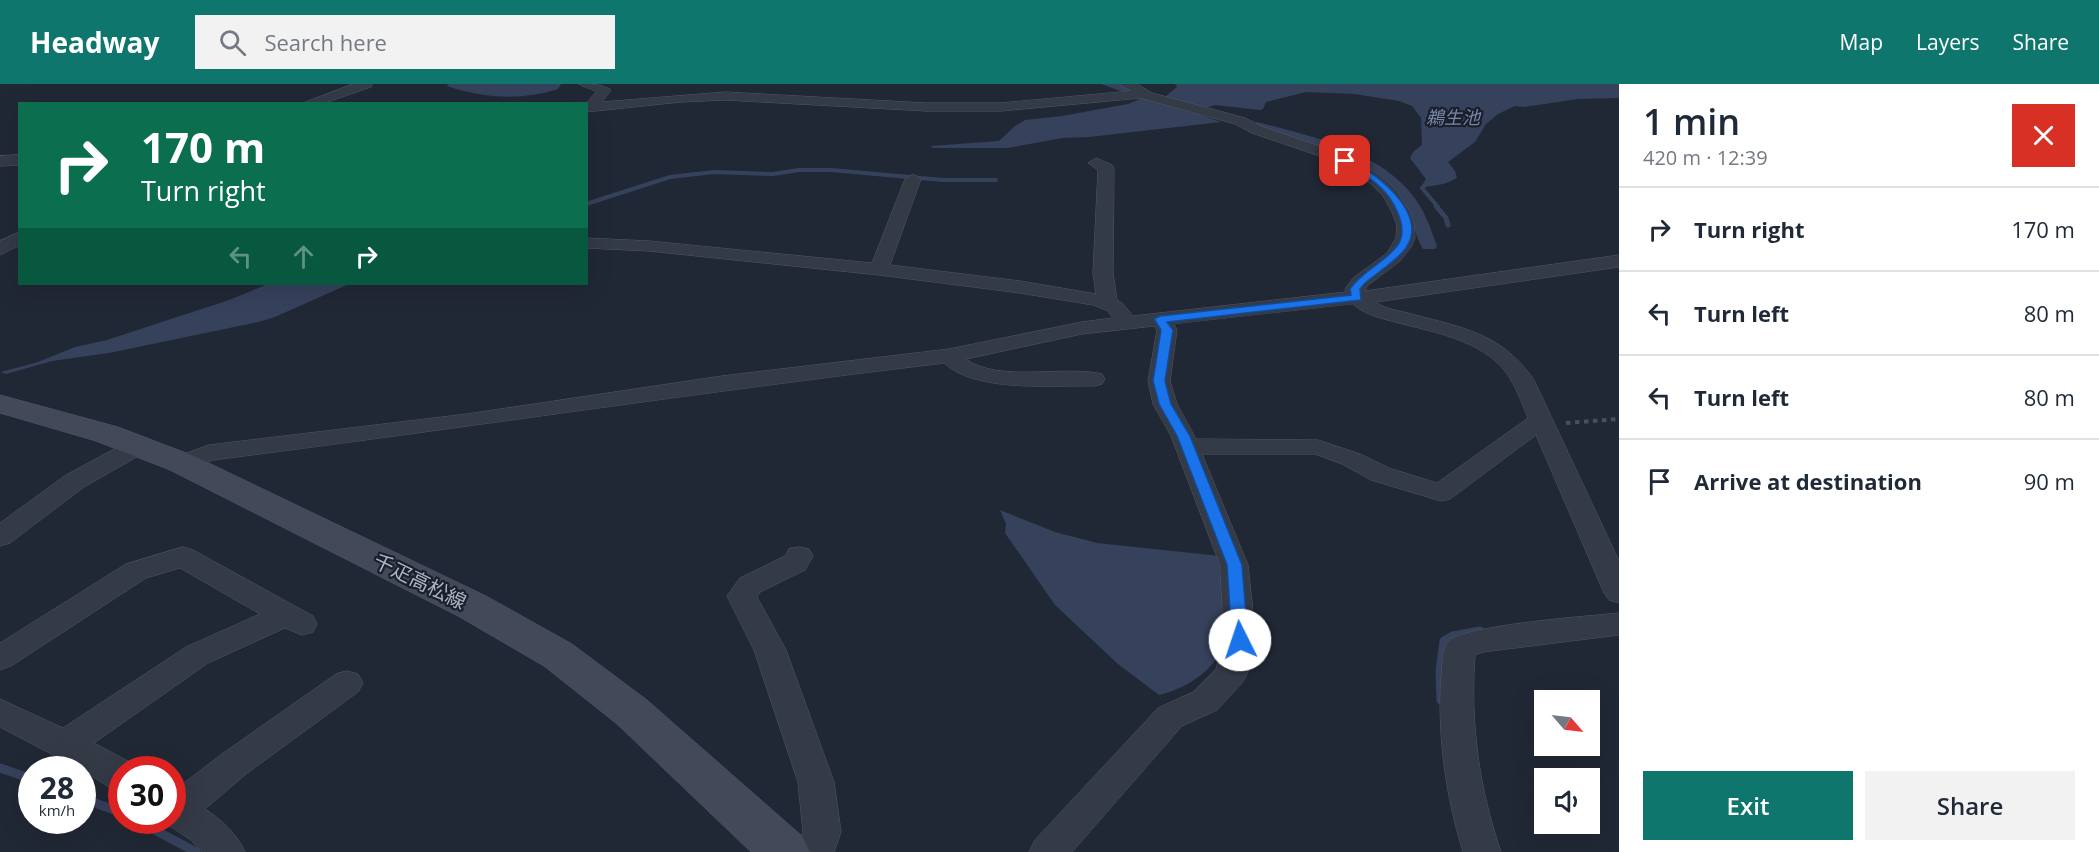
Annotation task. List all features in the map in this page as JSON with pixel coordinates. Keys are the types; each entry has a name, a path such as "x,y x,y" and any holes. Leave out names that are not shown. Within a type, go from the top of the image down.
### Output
{"main road":[{"name":"千疋高松線","path":"0,404 107,434 182,463 472,606 558,655 632,712 785,852"}],"street":[{"path":"312,102 366,84"},
{"path":"585,84 604,90 589,107"},
{"path":"1125,84 1138,89 1145,95"},
{"path":"589,107 725,96 918,107 1001,107 1145,95 1242,122 1257,130 1313,147 1341,159 1381,182 1394,197 1404,217 1407,232 1402,247 1360,282 1355,289 1357,297 1371,309 1450,330 1483,343 1509,361 1523,380 1619,593"},
{"path":"0,161 18,160"},
{"path":"1096,163 1106,168 1103,273 1107,303"},
{"path":"879,269 914,179"},
{"path":"0,249 18,238"},
{"path":"588,243 648,246 879,269 1020,287 1107,303 1115,307 1128,323"},
{"path":"182,463 210,453 467,421 722,383 949,356 1082,328 1357,297 1619,261"},
{"path":"1048,852 1170,717 1205,701 1231,674 1240,640 1234,565 1187,446 1165,404 1159,381 1167,330 1160,319"},
{"path":"949,356 961,367 981,374 1094,379"},
{"path":"1187,446 1318,447 1351,459 1380,474 1441,493 1542,422"},
{"path":"0,537 75,481 138,446"},
{"path":"799,556 795,564 750,585 742,596 770,650 816,783 822,832 815,852"},
{"path":"0,658 136,570 183,557 294,619 197,655 65,744"},
{"path":"1482,852 1475,832 1457,737 1456,675 1460,649 1478,641 1619,624"},
{"path":"186,801 347,683"},
{"path":"0,712 108,768"},
{"path":"186,816 204,828 226,852"}],"path":[{"path":"1542,422 1619,419"}],"water":[{"path":"448,84 561,84 558,89 544,93 502,96 460,90 447,86"},
{"name":"鵜生池","path":"1175,84 1619,84 1619,98 1578,99 1524,107 1515,106 1498,114 1486,124 1475,142 1448,162 1457,178 1444,184 1421,187 1426,179 1410,158 1413,152 1422,145 1421,118 1412,106 1399,101 1355,94 1306,92 1266,102 1260,110 1215,105 1192,112 1221,122 1062,138 1008,148 933,148 931,146 999,141 1025,120 1128,104 1142,98 1165,97 1177,87"},
{"path":"266,285 347,285 275,317 258,322 109,353 52,361 6,374 1,372 38,362 75,347 107,340 229,300"},
{"path":"1000,510 1055,532 1097,543 1220,556 1227,600 1228,626 1226,639 1214,662 1195,680 1171,692 1159,695 1118,664 1055,605 1005,533 1006,524"}],"waterway":[{"path":"1107,84 1135,92"},
{"path":"1257,126 1337,150 1375,169 1391,181 1410,201 1420,220 1429,246"},
{"path":"588,203 670,177 714,172 773,174 799,170 831,170 943,180 996,180"},
{"path":"1431,181 1422,188 1438,207"},
{"path":"1436,206 1446,218 1448,225"},
{"path":"1441,700 1440,671 1444,641 1453,636 1480,631"},
{"path":"0,768 18,774"},
{"path":"96,803 108,808"},
{"path":"162,834 196,852"}],"route":[{"path":"1240,640 1234,565 1183,436 1165,404 1159,381 1167,330 1160,319 1357,297 1355,289 1360,282 1402,247 1407,232 1404,217 1394,197 1381,182 1345,161"}]}
